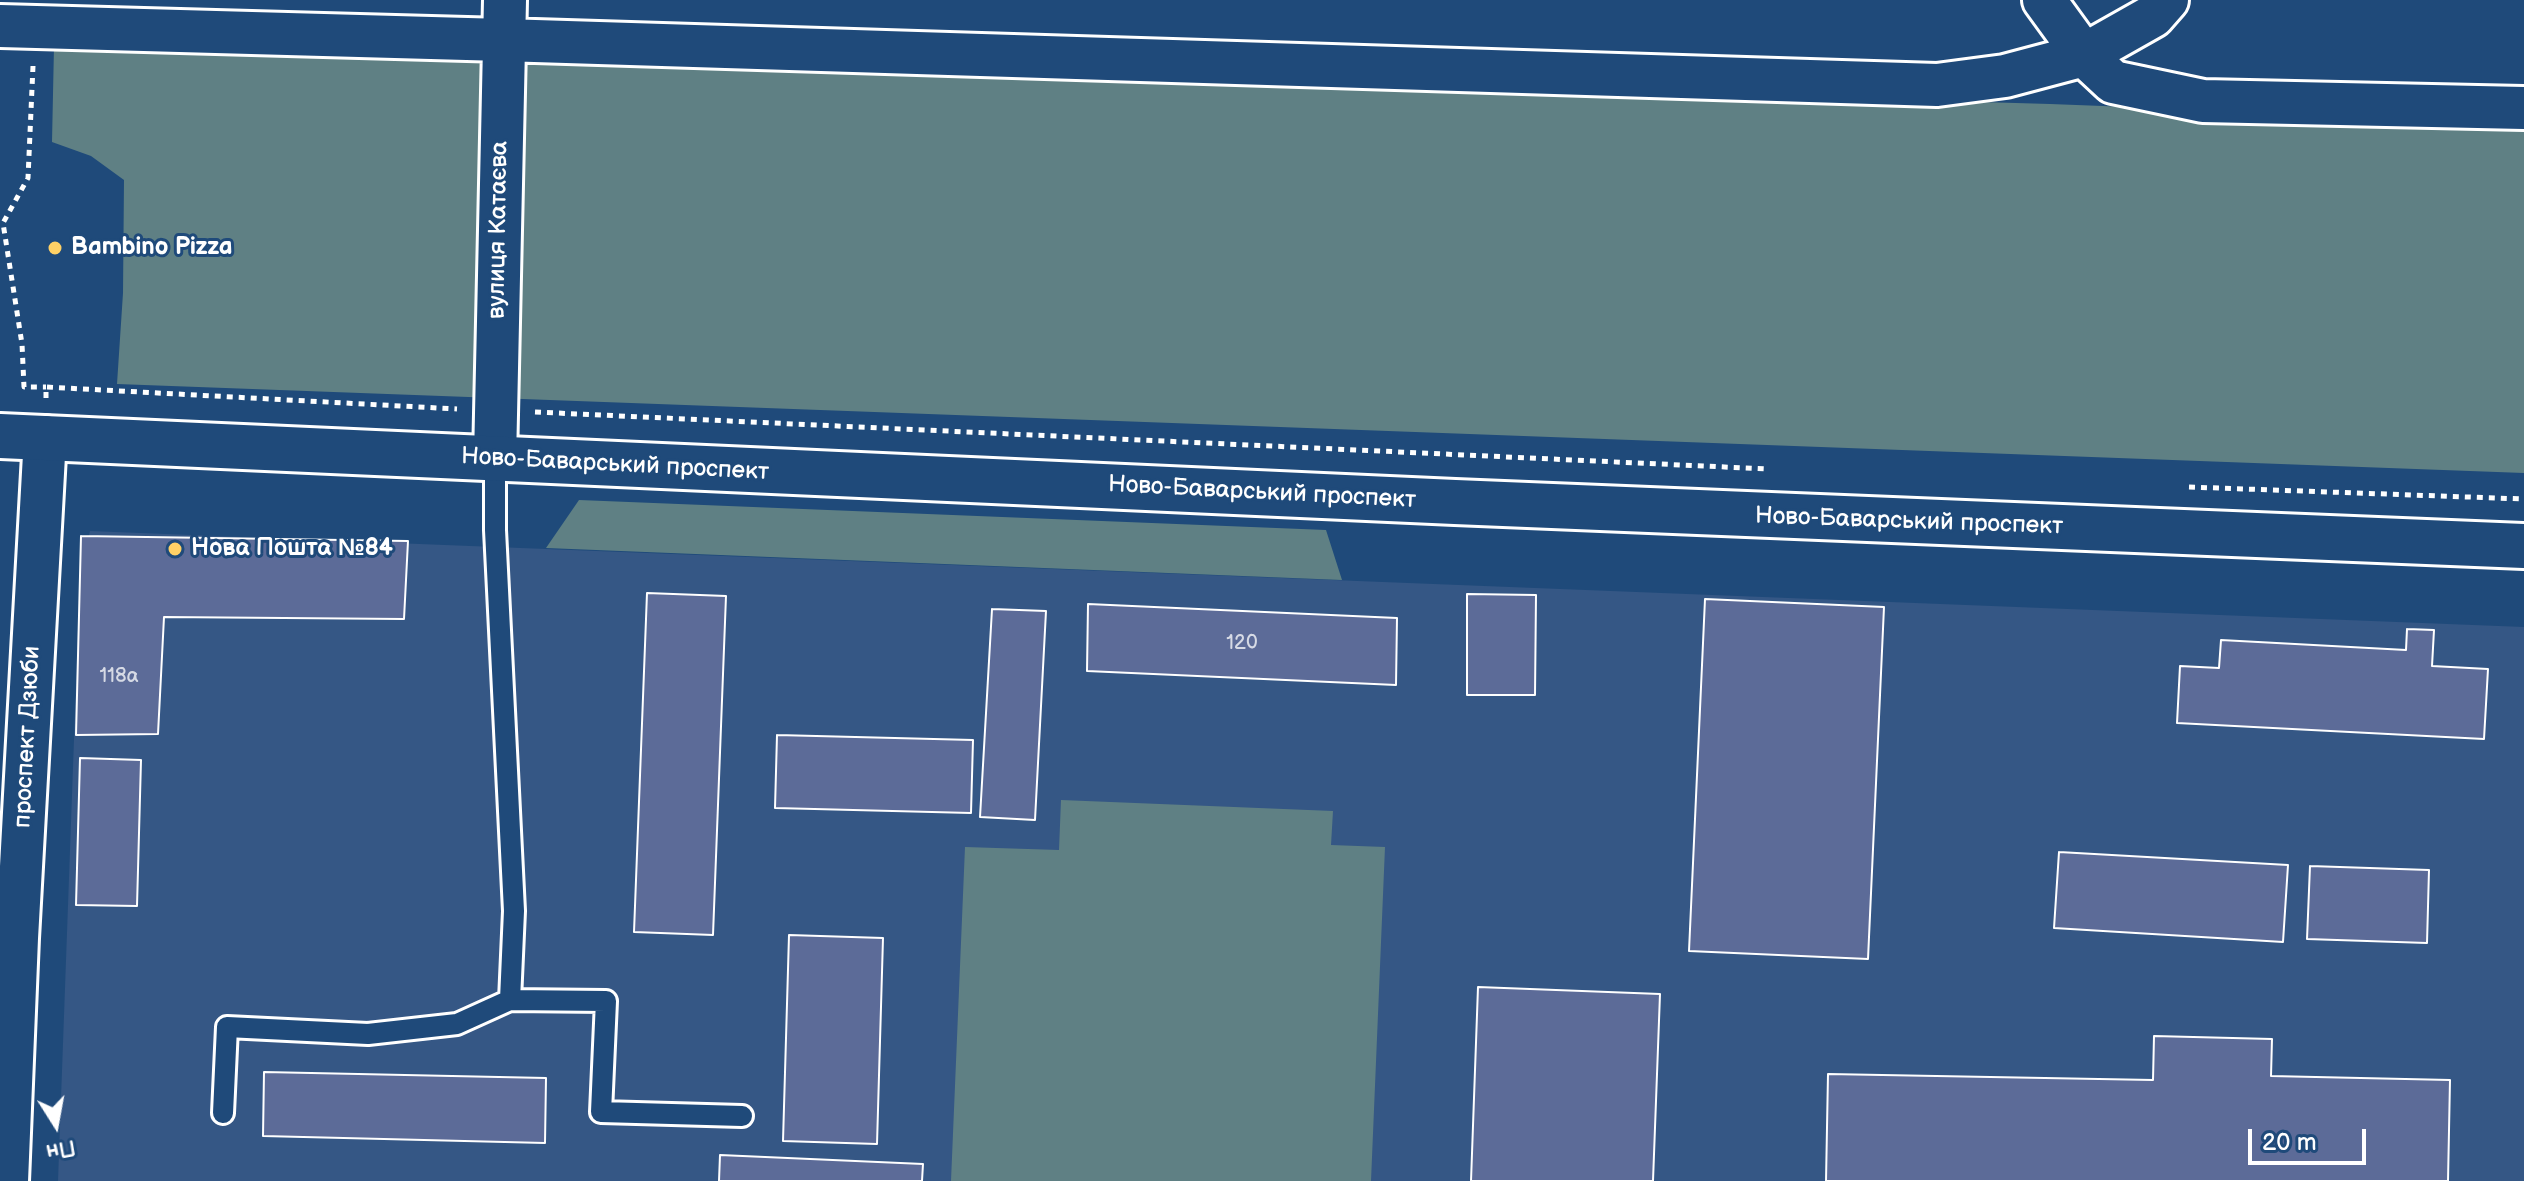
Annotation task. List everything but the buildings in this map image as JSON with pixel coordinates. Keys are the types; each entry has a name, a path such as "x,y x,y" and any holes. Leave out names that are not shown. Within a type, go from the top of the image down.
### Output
{"main road":[{"name":"Ново-Баварський проспект","path":"0,436 495,460 2524,546"}],"street":[{"path":"2044,0 2084,55 2113,82 2203,101 2524,108"},
{"path":"18,27 504,20 1937,85 2005,76 2084,55 2153,16 2167,0"},
{"name":"вулиця Катаєва","path":"495,460 504,20"},
{"name":"проспект Дзюби","path":"7,1181 17,923 45,437"}],"lane":[{"path":"495,460 495,530 514,911 510,1000"},
{"path":"223,1113 227,1027 368,1034 457,1024 510,1000 606,1001 601,1112 742,1116"}],"path":[{"path":"18,27 28,178 3,223 22,344 24,387 1773,470"},
{"path":"45,437 46,387"},
{"path":"2182,486 2524,499"}],"shaded area":[{"path":"90,531 2524,627 2524,1181 58,1181 80,574"}],"green space":[{"path":"54,46 2050,104 2524,122 2524,473 117,384 123,293 124,180 91,156 52,142"},
{"path":"579,500 1326,530 1342,580 546,548"},
{"path":"1061,800 1333,811 1331,845 1385,847 1371,1181 951,1181 965,847 1059,850"}],"place":[{"name":"Bambino Pizza","path":"55,248"},
{"name":"Нова Пошта №84","path":"175,549"}]}
